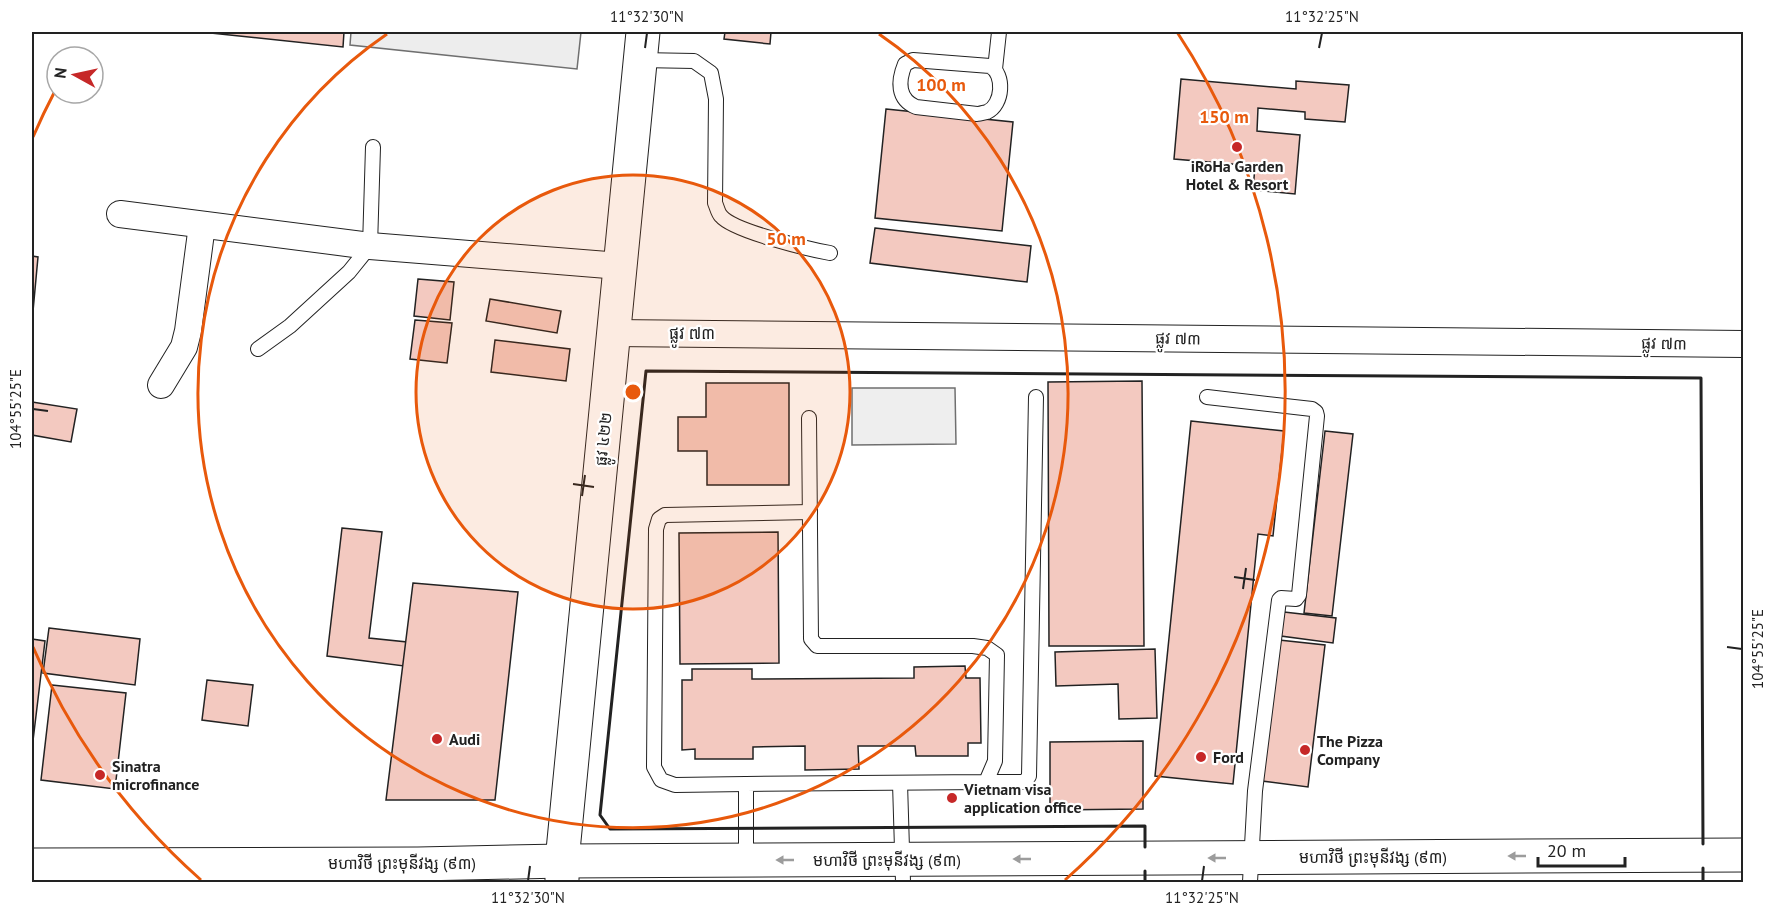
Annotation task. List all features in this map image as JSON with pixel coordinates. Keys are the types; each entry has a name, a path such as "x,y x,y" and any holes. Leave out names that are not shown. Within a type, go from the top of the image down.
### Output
{"main road":[{"name":"ផ្លូវ ៤២២","path":"562,872 640,39"},
{"name":"មហាវិថី ព្រះមុនីវង្ស (៩៣)","path":"42,871 562,872 746,860 903,871 1368,870 1743,855"}],"street":[{"path":"120,214 370,246 620,266"},
{"path":"161,385 184,347 202,225"},
{"name":"ផ្លូវ ៧៣","path":"613,333 1743,344"}],"lane":[{"path":"995,69 986,65 912,60 905,64 900,75 900,91 909,104 916,107 977,114 987,112 997,101 1000,90 999,76 995,69 999,32"},
{"path":"640,39 694,61 711,73 716,99 715,203 720,215 729,222 784,243 830,253"},
{"path":"258,349 290,326 349,272 370,246 374,147"},
{"path":"810,512 665,515 659,519 656,529 654,768 661,780 675,785 1025,782 1029,776 1036,397"},
{"path":"1207,397 1312,409 1317,416 1299,595 1296,599 1281,598 1279,600 1255,791 1250,870"},
{"path":"809,418 811,639 817,646 973,646 987,648 997,655 995,761 986,782"},
{"path":"900,783 903,871"},
{"path":"746,784 746,860"}],"shaded area":[{"path":"351,32 581,32 577,69 350,45"},
{"path":"852,388 955,388 956,444 852,445"}],"building":[{"path":"201,32 344,32 343,47"},
{"path":"725,32 771,32 770,44 724,39"},
{"name":"iRoHa Garden Hotel & Resort","path":"1181,79 1296,89 1296,81 1349,85 1345,122 1305,119 1305,112 1258,108 1257,131 1300,135 1295,194 1253,190 1255,166 1174,159"},
{"path":"886,109 1013,122 1002,231 875,218"},
{"path":"875,228 1031,246 1027,282 870,263"},
{"path":"32,256 38,257 32,322"},
{"path":"418,279 454,282 450,320 414,316"},
{"path":"490,299 561,311 557,333 486,321"},
{"path":"415,320 452,323 447,363 410,359"},
{"path":"495,340 570,349 566,381 491,372"},
{"path":"1142,381 1144,646 1049,646 1048,382"},
{"path":"706,383 789,383 789,485 707,485 707,451 678,451 678,417 706,417"},
{"path":"32,402 77,409 71,442 32,435"},
{"path":"1191,421 1284,431 1273,536 1258,534 1233,784 1155,776"},
{"path":"1325,431 1353,434 1332,616 1304,613"},
{"path":"342,528 382,532 369,638 407,642 404,666 327,656"},
{"path":"778,532 779,663 680,664 679,533"},
{"path":"413,583 518,592 495,800 386,800"},
{"path":"1284,612 1336,618 1333,643 1281,636"},
{"path":"49,628 140,639 135,685 43,673"},
{"path":"32,639 45,641 32,749"},
{"path":"1279,640 1325,645 1308,787 1262,781"},
{"path":"1155,649 1157,718 1119,719 1118,684 1056,686 1055,652"},
{"path":"965,666 966,678 980,678 981,743 968,743 968,756 916,756 915,746 858,746 859,769 805,770 805,746 753,747 753,759 695,759 695,749 682,750 682,680 692,680 692,669 752,669 752,679 914,678 914,667"},
{"path":"207,680 253,685 248,726 202,720"},
{"path":"52,685 126,693 115,789 41,780"},
{"path":"1143,741 1143,809 1050,810 1050,742"}],"wall":[{"path":"1145,847 1145,826 610,829 600,815 646,371 1701,378 1703,844"},
{"path":"1703,868 1703,882"},
{"path":"1145,871 1145,882"}],"place":[{"name":"iRoHa Garden Hotel & Resort","path":"1237,147"},
{"name":"Audi","path":"437,739"},
{"name":"The Pizza Company","path":"1305,750"},
{"name":"Ford","path":"1201,757"},
{"name":"Sinatra microfinance","path":"100,775"},
{"name":"Vietnam visa application office","path":"952,798"}]}
